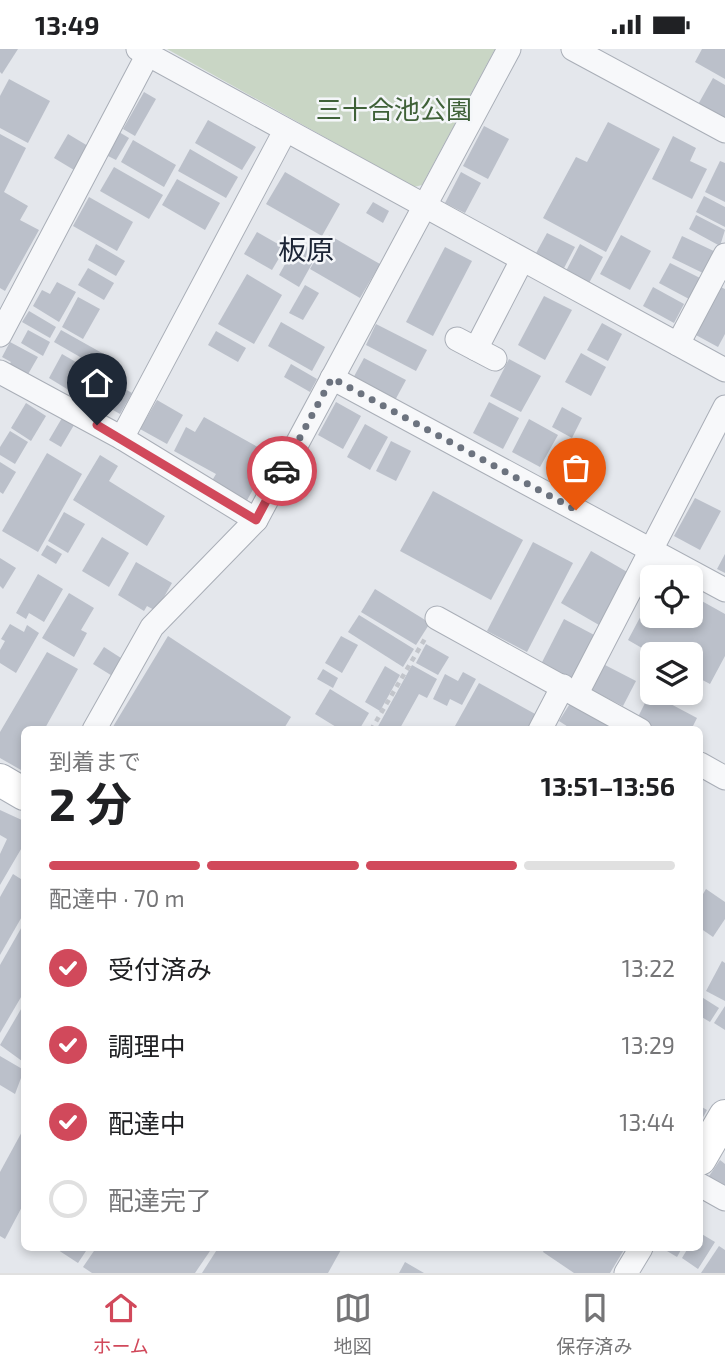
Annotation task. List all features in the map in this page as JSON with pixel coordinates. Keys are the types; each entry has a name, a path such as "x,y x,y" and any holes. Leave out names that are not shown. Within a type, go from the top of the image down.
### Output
{"street":[{"path":"96,726 152,627 256,520 509,49"},
{"path":"573,49 725,131"},
{"path":"0,335 143,53 725,370"},
{"path":"122,438 285,131"},
{"path":"678,344 725,255"},
{"path":"476,349 522,260"},
{"path":"0,372 122,438 256,520"},
{"path":"332,378 725,590"},
{"path":"543,726 570,690 650,549 725,407"},
{"path":"437,618 633,726"},
{"path":"703,766 725,778"},
{"path":"0,780 21,792"},
{"path":"703,1154 725,1116"},
{"path":"703,1187 725,1199"},
{"path":"626,1273 639,1251"}],"path":[{"path":"373,726 437,618"}],"green space":[{"name":"三十合池公園","path":"167,49 495,49 422,185 414,187"}],"building":[{"path":"0,49 18,49 2,74 0,72"},
{"path":"702,49 725,49 725,79 695,62"},
{"path":"713,78 725,85 725,123 696,108"},
{"path":"9,79 50,101 28,143 0,128 0,96"},
{"path":"144,92 156,99 135,136 123,129"},
{"path":"208,120 256,147 242,170 195,143"},
{"path":"608,122 660,149 606,252 543,218 576,157 587,162"},
{"path":"484,126 509,139 488,179 463,166"},
{"path":"119,132 129,138 116,160 106,155"},
{"path":"0,134 26,148 4,192 28,206 20,220 39,230 5,291 0,288"},
{"path":"68,134 88,146 74,170 54,158"},
{"path":"673,136 696,148 690,161 707,169 692,199 652,179"},
{"path":"133,140 176,165 164,187 121,162"},
{"path":"190,149 238,177 226,198 178,171"},
{"path":"720,161 725,163 725,202 705,192"},
{"path":"114,167 163,195 149,219 100,191"},
{"path":"285,172 340,204 322,236 266,204"},
{"path":"461,172 481,183 465,213 445,203"},
{"path":"177,179 220,203 205,230 162,205"},
{"path":"704,196 725,207 725,227 696,212"},
{"path":"89,197 133,222 117,251 73,226"},
{"path":"373,202 389,211 383,223 366,213"},
{"path":"696,215 725,230 720,246 689,229"},
{"path":"257,232 285,248 272,270 244,254"},
{"path":"547,233 575,247 563,270 535,255"},
{"path":"329,235 380,264 360,298 310,269"},
{"path":"621,235 651,251 630,290 600,274"},
{"path":"682,236 718,253 707,275 672,258"},
{"path":"298,241 318,253 299,287 279,275"},
{"path":"96,244 125,261 116,276 88,260"},
{"path":"580,244 603,257 589,283 566,271"},
{"path":"445,247 472,261 433,336 406,322"},
{"path":"670,263 700,278 689,299 659,283"},
{"path":"88,268 114,283 104,300 78,285"},
{"path":"247,274 282,295 254,344 218,324"},
{"path":"57,282 76,292 59,322 33,306 42,290 50,294"},
{"path":"305,285 319,293 303,320 289,313"},
{"path":"718,286 725,289 725,334 718,347 694,334"},
{"path":"653,287 684,304 674,323 643,306"},
{"path":"544,296 572,310 545,360 518,345"},
{"path":"78,297 100,309 83,339 62,327"},
{"path":"29,311 56,327 50,338 22,322"},
{"path":"281,322 325,347 312,371 268,346"},
{"path":"602,323 622,334 608,361 587,350"},
{"path":"376,324 427,350 416,371 366,345"},
{"path":"28,330 50,342 43,356 21,343"},
{"path":"61,330 102,353 94,365 54,342"},
{"path":"216,331 246,348 238,362 208,345"},
{"path":"10,342 38,357 27,376 9,365 11,362 2,357"},
{"path":"581,353 606,367 591,396 565,382"},
{"path":"62,354 81,365 67,389 49,378"},
{"path":"364,358 406,380 393,404 351,382"},
{"path":"509,359 541,376 521,412 490,396"},
{"path":"291,364 317,379 310,392 284,377"},
{"path":"84,366 96,373 82,396 71,390"},
{"path":"100,375 113,382 100,404 87,396"},
{"path":"118,385 132,393 120,414 106,406"},
{"path":"157,400 183,415 167,444 140,429"},
{"path":"336,402 361,416 343,449 318,435"},
{"path":"489,402 519,418 503,449 473,433"},
{"path":"26,403 46,416 31,441 11,428"},
{"path":"562,407 582,418 572,438 552,427"},
{"path":"204,417 272,455 245,504 210,484 216,474 174,451 186,427 195,432"},
{"path":"62,418 74,425 61,447 49,440"},
{"path":"529,419 558,435 540,467 512,452"},
{"path":"365,424 388,437 370,470 347,457"},
{"path":"10,431 28,442 15,464 0,455 0,447"},
{"path":"391,441 411,451 396,481 376,471"},
{"path":"47,453 82,474 38,552 2,531"},
{"path":"100,455 118,466 109,481 165,516 147,546 73,500"},
{"path":"0,462 16,472 3,494 0,492"},
{"path":"433,491 523,540 491,600 400,551"},
{"path":"695,498 721,511 700,550 674,536"},
{"path":"64,512 85,524 68,553 48,541"},
{"path":"102,537 129,553 109,587 82,571"},
{"path":"533,542 573,563 527,652 487,631"},
{"path":"47,545 62,554 56,564 41,555"},
{"path":"591,551 629,573 599,625 561,603"},
{"path":"725,554 725,573 717,569"},
{"path":"0,558 16,568 3,589 0,586"},
{"path":"136,562 172,583 156,611 147,606 144,611 118,595"},
{"path":"38,574 63,589 44,622 29,613 26,619 16,613"},
{"path":"375,589 430,623 416,645 361,612"},
{"path":"69,593 94,608 81,630 87,633 74,657 42,638"},
{"path":"703,602 725,614 725,656 710,684 703,680 703,642 640,642 640,647 628,640 640,617 640,628 703,628"},
{"path":"359,615 414,649 403,667 348,632"},
{"path":"564,619 598,637 571,690 537,672"},
{"path":"10,624 24,632 27,625 39,633 16,673 0,663 0,650 5,641 1,639"},
{"path":"168,636 291,717 285,726 113,726"},
{"path":"341,636 358,645 342,673 325,663"},
{"path":"426,644 449,657 438,675 416,663"},
{"path":"104,647 124,660 114,677 93,664"},
{"path":"47,652 78,669 46,726 21,726 21,770 0,758 0,732"},
{"path":"412,665 437,679 427,698 419,694 401,726 378,726"},
{"path":"605,665 636,681 623,706 591,690"},
{"path":"385,666 400,675 380,711 365,702"},
{"path":"323,669 338,678 333,688 317,679"},
{"path":"463,672 476,679 462,705 450,699 447,706 433,699 445,674 458,681"},
{"path":"479,683 537,715 531,726 455,726"},
{"path":"330,689 369,713 361,726 334,726 315,714"},
{"path":"571,702 612,726 567,726 559,721"},
{"path":"644,705 673,705 697,718 693,726 645,726 636,721"},
{"path":"0,810 21,820 21,849 0,885 0,854 7,839 0,835"},
{"path":"13,874 21,879 21,918 0,955 0,897"},
{"path":"706,889 725,902 725,919 713,937 703,930 703,894"},
{"path":"21,928 21,997 0,1033 0,965"},
{"path":"722,961 725,963 725,1001 706,991"},
{"path":"703,998 719,1008 710,1022 703,1018"},
{"path":"725,1006 725,1030 714,1023"},
{"path":"21,1009 21,1060 0,1045"},
{"path":"0,1056 21,1068 21,1078 15,1094 0,1085"},
{"path":"21,1134 21,1209 5,1239 0,1236 0,1172"},
{"path":"720,1160 725,1164 725,1191 707,1179"},
{"path":"703,1235 715,1242 698,1269 682,1258 686,1251 703,1251"},
{"path":"719,1246 725,1250 725,1273 701,1273"},
{"path":"60,1251 86,1251 78,1263"},
{"path":"94,1251 210,1251 195,1273 92,1273 83,1267"},
{"path":"216,1251 340,1251 328,1273 202,1273"},
{"path":"623,1251 610,1273 574,1273 543,1252"},
{"path":"667,1251 680,1251 677,1257"},
{"path":"405,1262 424,1273 399,1273"}],"way so far":[{"path":"282,471 332,378 576,510"}],"district":[{"name":"板原","path":"306,249"}],"route":[{"path":"97,425 256,520 282,471"}]}
